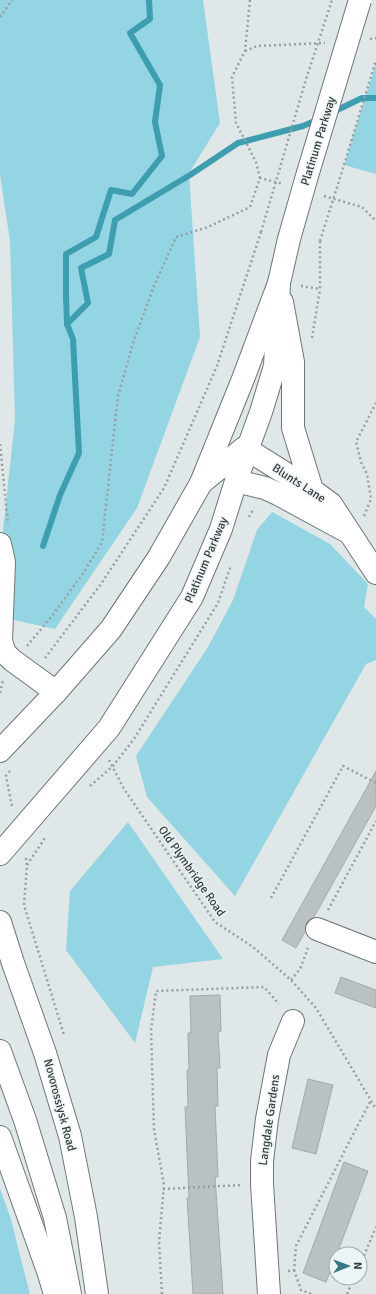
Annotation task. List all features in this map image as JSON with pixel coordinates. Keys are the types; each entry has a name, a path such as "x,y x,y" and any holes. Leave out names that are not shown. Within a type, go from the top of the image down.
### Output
{"main road":[{"name":"Platinum Parkway","path":"0,751 56,692 111,629 159,556 201,483 243,379 279,283 289,239 307,176 360,0"},
{"name":"Platinum Parkway","path":"0,854 109,728 192,597 221,529 236,481 262,412 275,366 279,283"},
{"path":"279,283 293,362 293,428 312,490"},
{"path":"201,483 244,448 248,450"},
{"name":"Blunts Lane","path":"248,450 312,490 331,504 376,573"},
{"path":"236,481 265,488 278,494 353,536"},
{"path":"0,544 4,562 1,641 5,653 12,660 56,692"},
{"name":"Novorossiysk Road","path":"0,922 45,1053 70,1136 86,1217 98,1294"},
{"path":"317,929 376,952"},
{"name":"Langdale Gardens","path":"269,1284 262,1184 262,1161 267,1119 279,1055 293,1021"},
{"path":"0,1051 25,1120 55,1218 70,1294"},
{"path":"0,1137 55,1294"}],"path":[{"path":"0,17 12,0"},
{"path":"26,648 79,579 102,542 118,396 134,340 154,286 176,237 208,227 250,207 260,178 256,162 236,123 232,77 245,51 250,0"},
{"path":"33,675 101,584 164,488 217,366 261,232 307,76 332,0"},
{"path":"369,39 376,38"},
{"path":"245,51 257,46 332,42"},
{"path":"279,283 320,289 320,240 376,60"},
{"path":"260,178 289,186"},
{"path":"318,195 362,207 376,221"},
{"path":"353,536 371,499 367,474 361,462 356,442 376,403"},
{"path":"0,498 5,497"},
{"name":"Old Plymbridge Road","path":"96,742 113,766 124,789 215,922 253,947 291,980 316,1008 376,1108"},
{"path":"271,898 343,766 376,783"},
{"path":"10,770 6,776 10,804 23,827 27,866 24,905 34,938"},
{"path":"291,980 300,969 317,929 376,821"},
{"path":"162,1294 159,1242 164,1185 154,1129 151,1030 156,991 264,987"},
{"path":"311,1294 301,1290 294,1270 296,1246 371,1100"},
{"path":"163,1189 262,1184"},
{"path":"368,1246 376,1227"},
{"path":"269,1284 294,1270"}],"shaded area":[{"path":"0,0 203,0 220,123 189,173 200,337 137,508 55,629 0,617 0,558 15,419 10,241 0,175"},
{"path":"376,63 376,174 344,165"},
{"path":"272,512 330,544 368,584 364,607 376,619 376,660 366,664 235,896 147,797 136,756 208,647 233,600 257,530"},
{"path":"128,822 223,959 153,967 135,1043 66,950 70,891"},
{"path":"0,1189 10,1216 30,1294 0,1294"}],"building":[{"path":"376,771 376,806 314,917 306,924 305,932 296,948 282,940"},
{"path":"341,977 376,990 376,1008 335,993"},
{"path":"220,995 221,1031 218,1032 220,1068 217,1068 218,1106 215,1106 218,1177 215,1177 223,1294 193,1294 187,1198 189,1198 185,1107 188,1107 188,1033 191,1033 190,996"},
{"path":"308,1079 333,1085 316,1154 292,1148"},
{"path":"344,1162 368,1171 340,1246 328,1246 328,1277 326,1282 303,1273"}],"waterway":[{"path":"43,546 60,495 79,453 73,339 67,324 66,254 96,237 111,190 132,194 162,156 155,122 160,85 130,33 150,19 149,0"},
{"path":"331,113 362,98 376,98"},
{"path":"67,324 88,303 81,268 109,254 115,220 190,175 238,143 303,126 317,120"}]}
